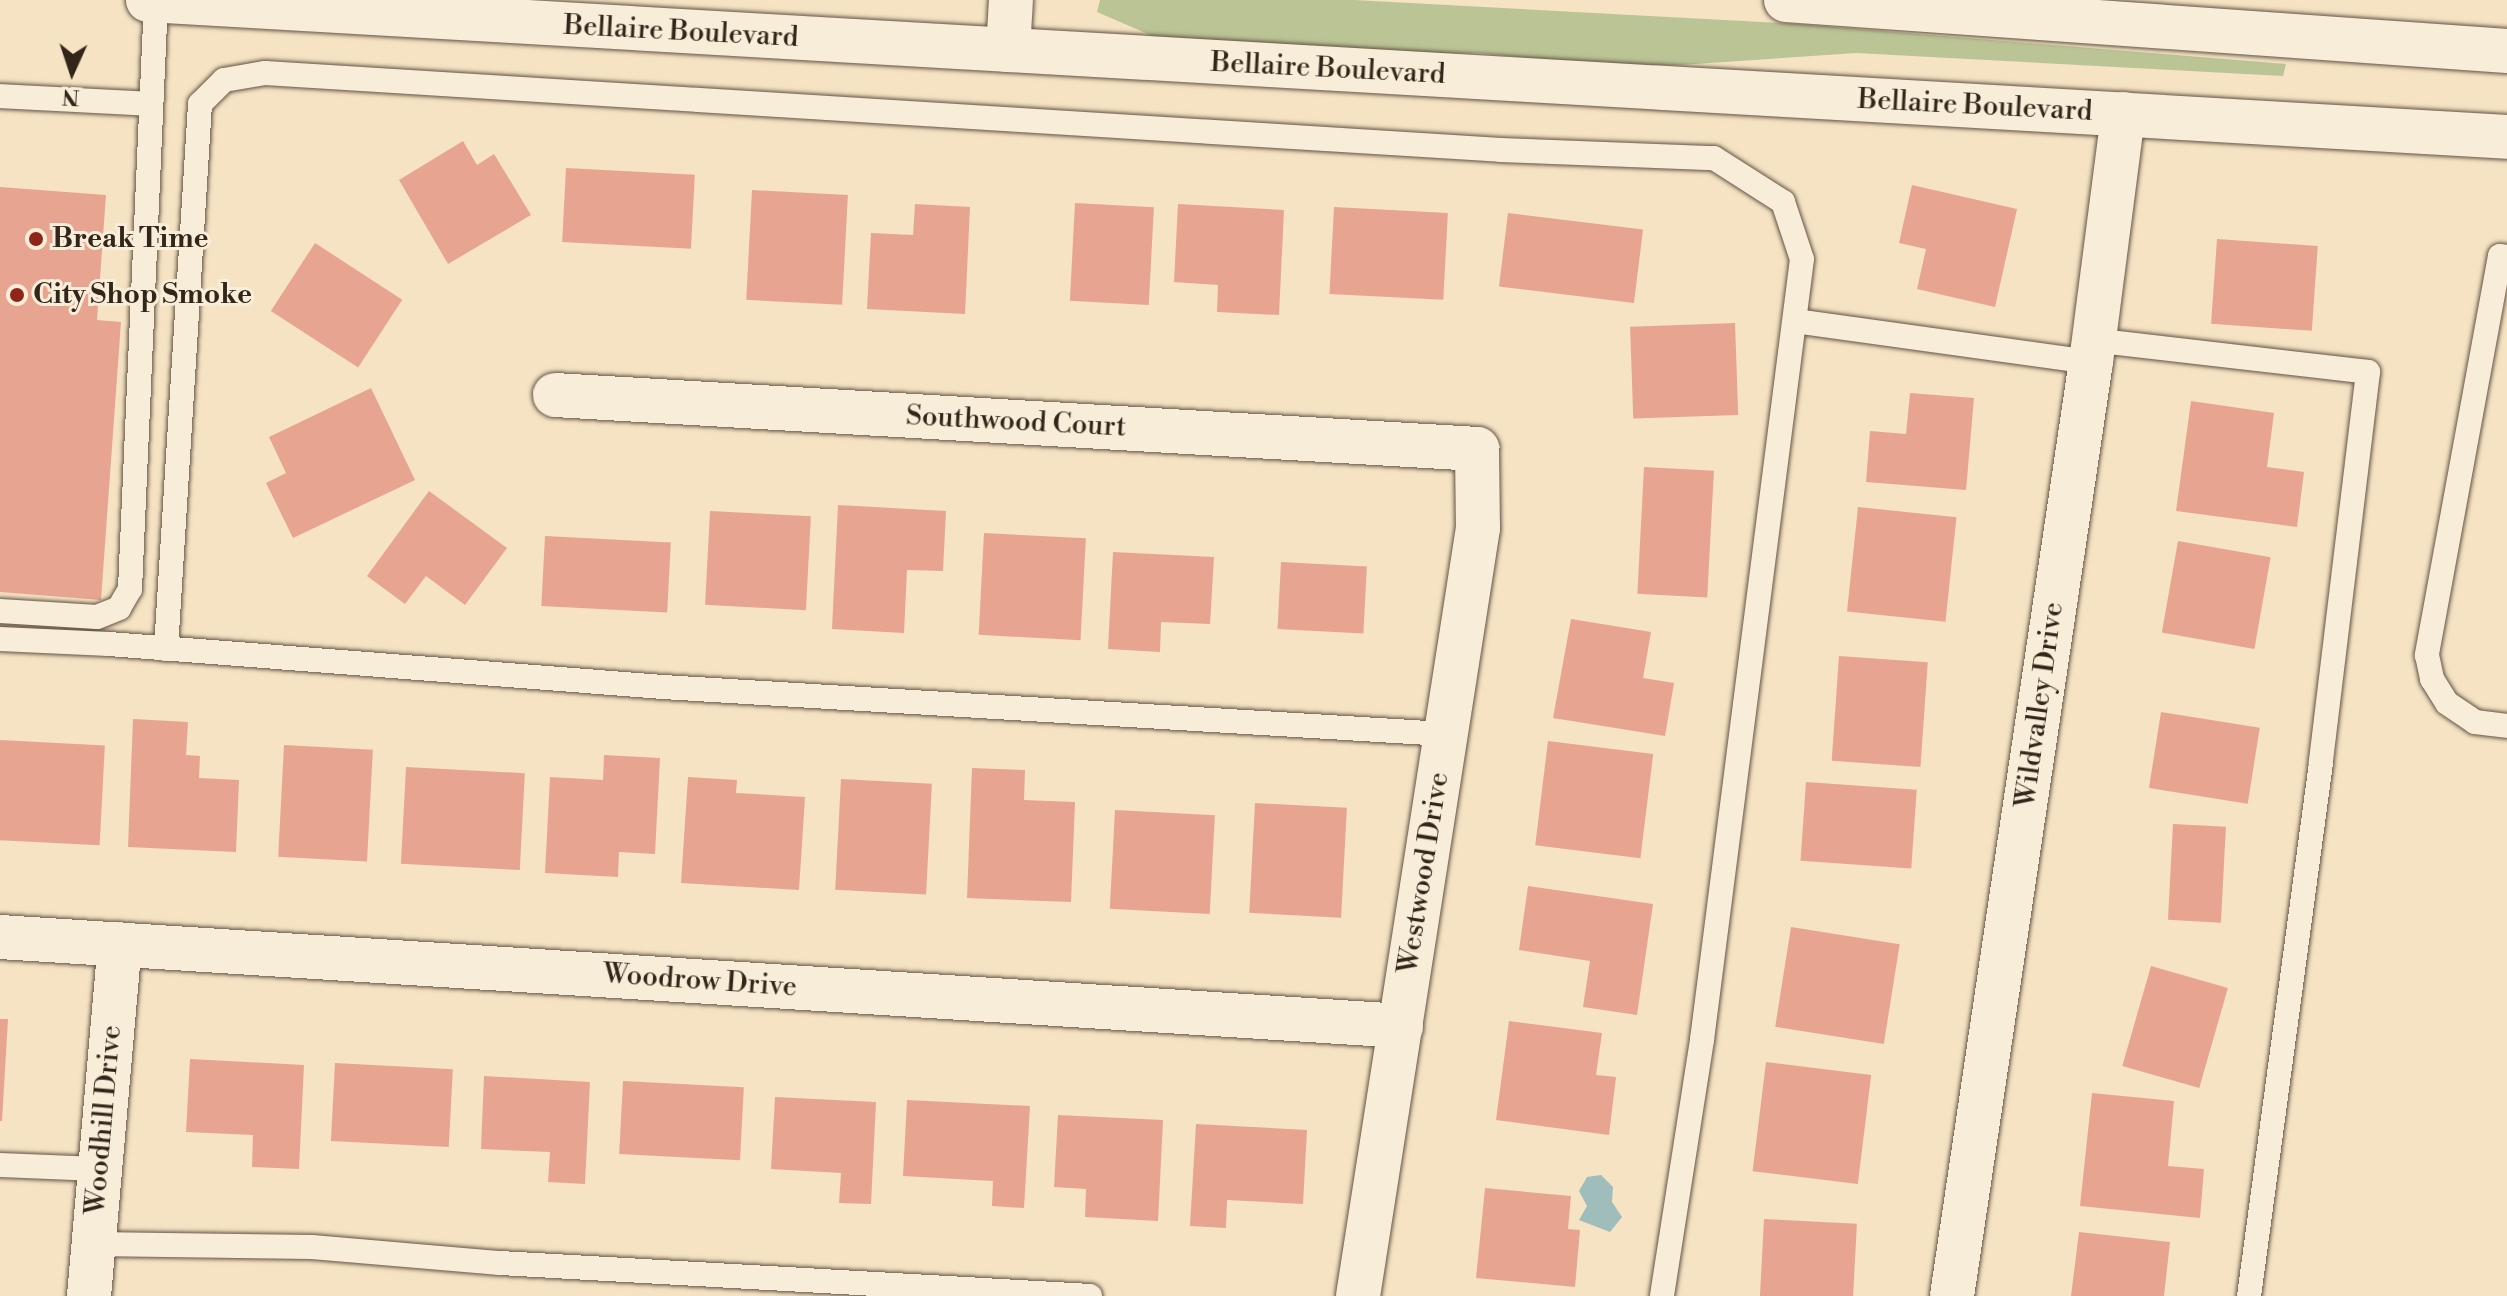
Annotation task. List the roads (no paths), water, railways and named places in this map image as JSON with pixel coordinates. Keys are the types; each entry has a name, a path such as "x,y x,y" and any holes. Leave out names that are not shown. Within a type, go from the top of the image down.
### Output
{"street":[{"name":"Bellaire Boulevard","path":"148,0 2507,137"},
{"path":"1008,50 1011,0"},
{"path":"1786,0 2496,42"},
{"name":"Wildvalley Drive","path":"1952,1296 2092,351 2123,114"},
{"name":"Southwood Court","path":"555,395 1477,449"},
{"name":"Westwood Drive","path":"1358,1296 1478,528 1477,449"},
{"name":"Woodrow Drive","path":"0,937 1401,1026"},
{"name":"Woodhill Drive","path":"89,1296 120,944"}],"lane":[{"path":"0,611 97,617 119,608 130,589 156,0"},
{"path":"166,649 200,104 224,80 265,73 1501,150 1714,158 1783,202 1802,259 1702,1040 1662,1296"},
{"path":"0,96 151,104"},
{"path":"2507,257 2500,256 2427,655 2432,679 2447,703 2475,722 2507,726"},
{"path":"1795,321 2092,351 2368,372 2321,763 2249,1296"},
{"path":"0,639 663,687 1446,734"},
{"path":"0,1165 98,1169"},
{"path":"93,1244 312,1247 500,1263 1090,1296"}],"water":[{"path":"1601,1175 1613,1187 1612,1202 1622,1217 1610,1232 1579,1220 1587,1206 1579,1191 1587,1177"}],"place":[{"name":"Break Time","path":"36,239"},
{"name":"City Shop Smoke","path":"17,295"}]}
